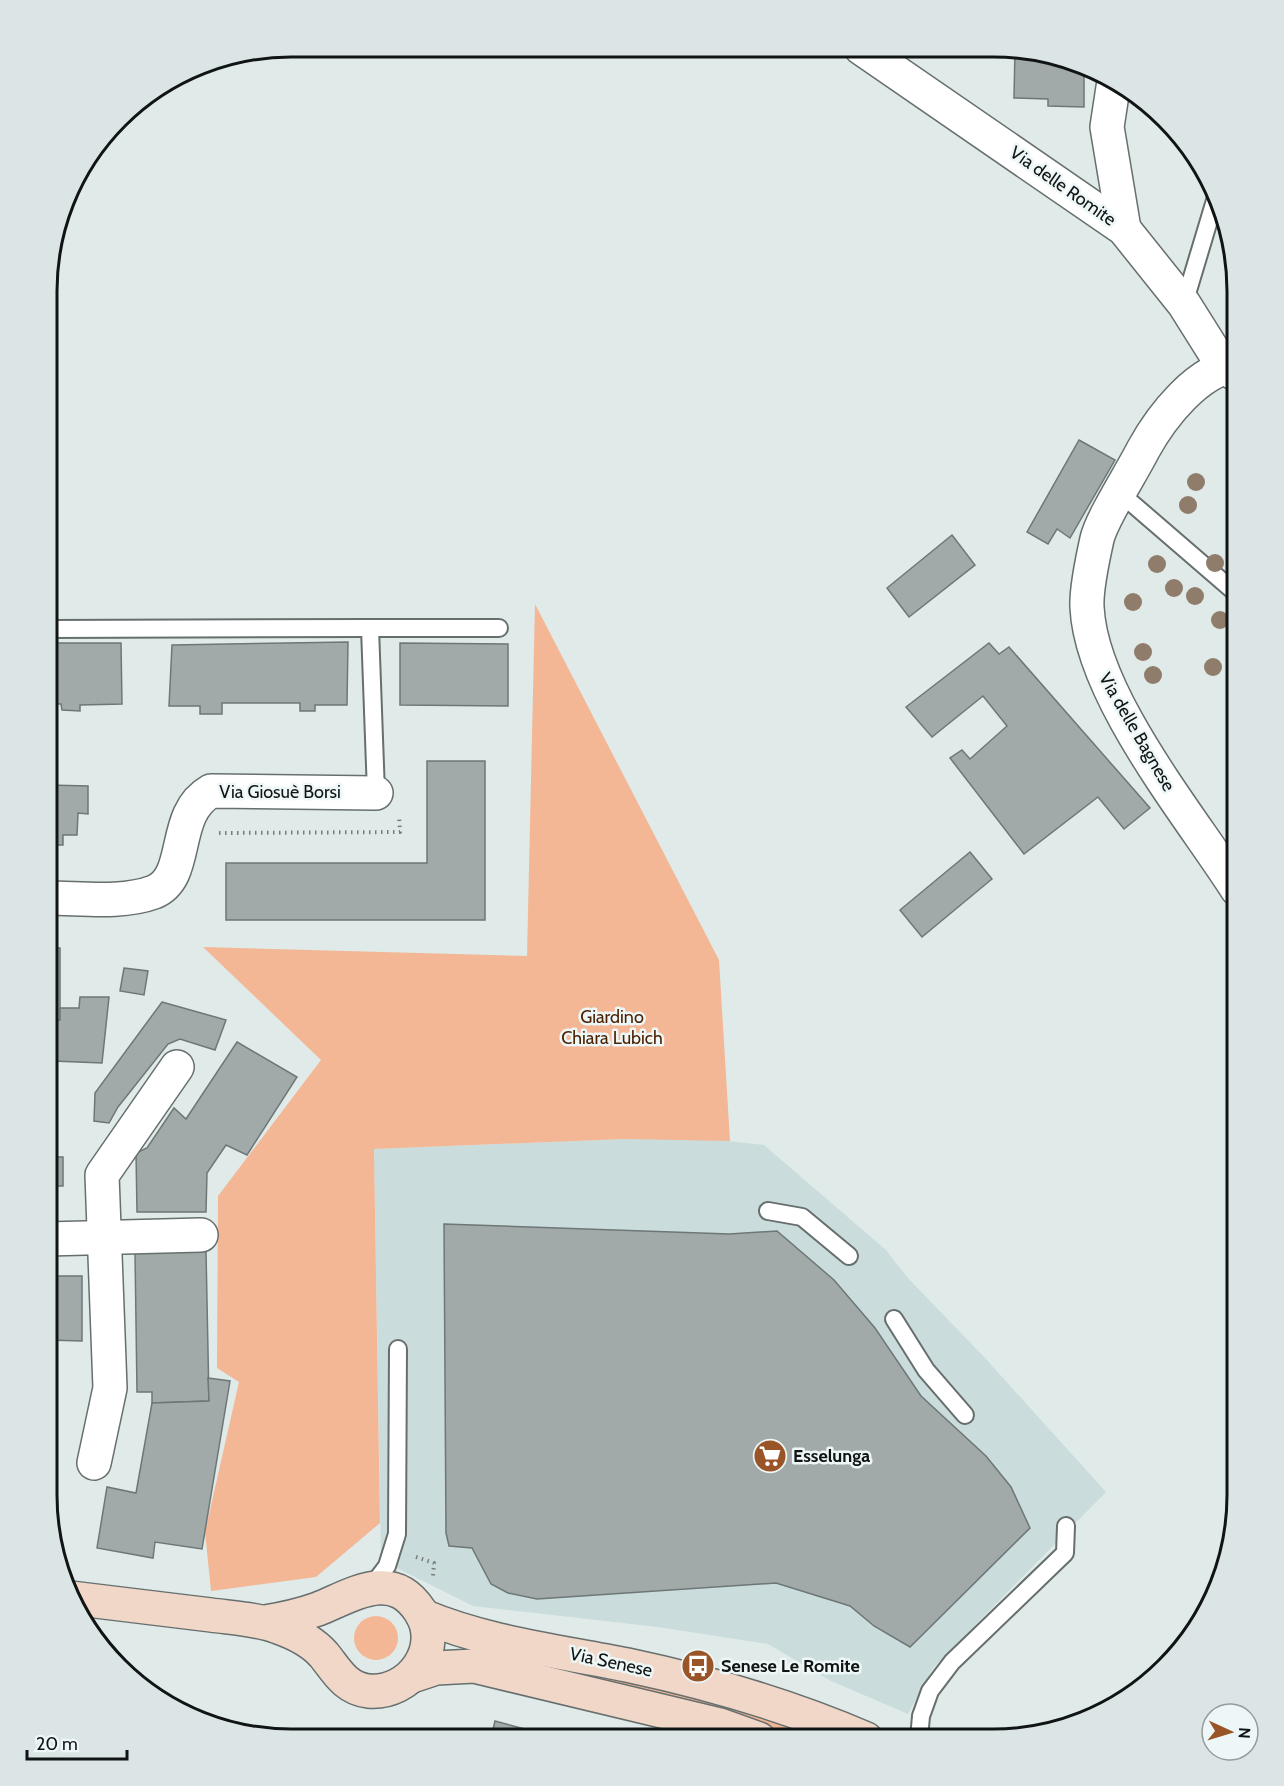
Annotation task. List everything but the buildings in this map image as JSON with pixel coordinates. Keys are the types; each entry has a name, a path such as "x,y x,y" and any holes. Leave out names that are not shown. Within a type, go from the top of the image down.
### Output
{"main road":[{"name":"Via Senese","path":"266,1622 294,1617 356,1593 399,1592 410,1598 423,1616 480,1636 687,1679 736,1693 838,1729"},
{"path":"325,1657 324,1634 328,1621 356,1593"},
{"name":"Via Senese","path":"82,1599 266,1622 305,1639 325,1657 339,1677 359,1689 385,1690 412,1676 436,1668 474,1666 731,1729"},
{"path":"412,1676 421,1665 428,1643 423,1616"}],"street":[{"name":"Via delle Romite","path":"874,57 1124,229 1227,361"},
{"path":"1113,90 1107,127 1124,229"},
{"name":"Via delle Bagnese","path":"1227,372 1185,392 1146,445 1097,537 1087,606 1099,666 1154,767 1227,874"},
{"name":"Via Giosuè Borsi","path":"57,898 114,898 157,891 171,877 188,815 199,798 211,792 387,802"},
{"path":"94,1463 110,1388 102,1174 177,1067"},
{"path":"57,1239 201,1235"}],"lane":[{"path":"1184,304 1212,209"},
{"path":"1120,493 1227,585"},
{"path":"370,628 387,802"},
{"path":"57,629 499,628"},
{"path":"768,1211 802,1217 849,1256"},
{"path":"894,1319 926,1370 965,1415"},
{"path":"356,1593 387,1566 397,1534 398,1349"},
{"path":"920,1729 921,1716 930,1691 952,1662 1065,1553 1066,1527"}],"path":[{"path":"218,833 400,832 387,802"}],"shaded area":[{"path":"624,1139 710,1139 764,1145 886,1250 907,1277 986,1359 1106,1492 933,1668 908,1714 831,1681 768,1644 658,1627 473,1606 381,1560 374,1149"}],"green space":[{"name":"Giardino Chiara Lubich","path":"535,604 719,960 730,1141 624,1139 374,1149 380,1523 316,1577 211,1591 205,1532 239,1382 217,1368 218,1196 321,1060 203,947 527,956"},
{"path":"376,1616 392,1622 398,1638 392,1654 376,1660 360,1654 354,1638 360,1622"},
{"path":"491,1646 792,1722 789,1729 767,1729 699,1708 489,1658"}],"place":[{"name":"Esselunga","path":"770,1456"},
{"name":"Senese Le Romite","path":"698,1666"}]}
